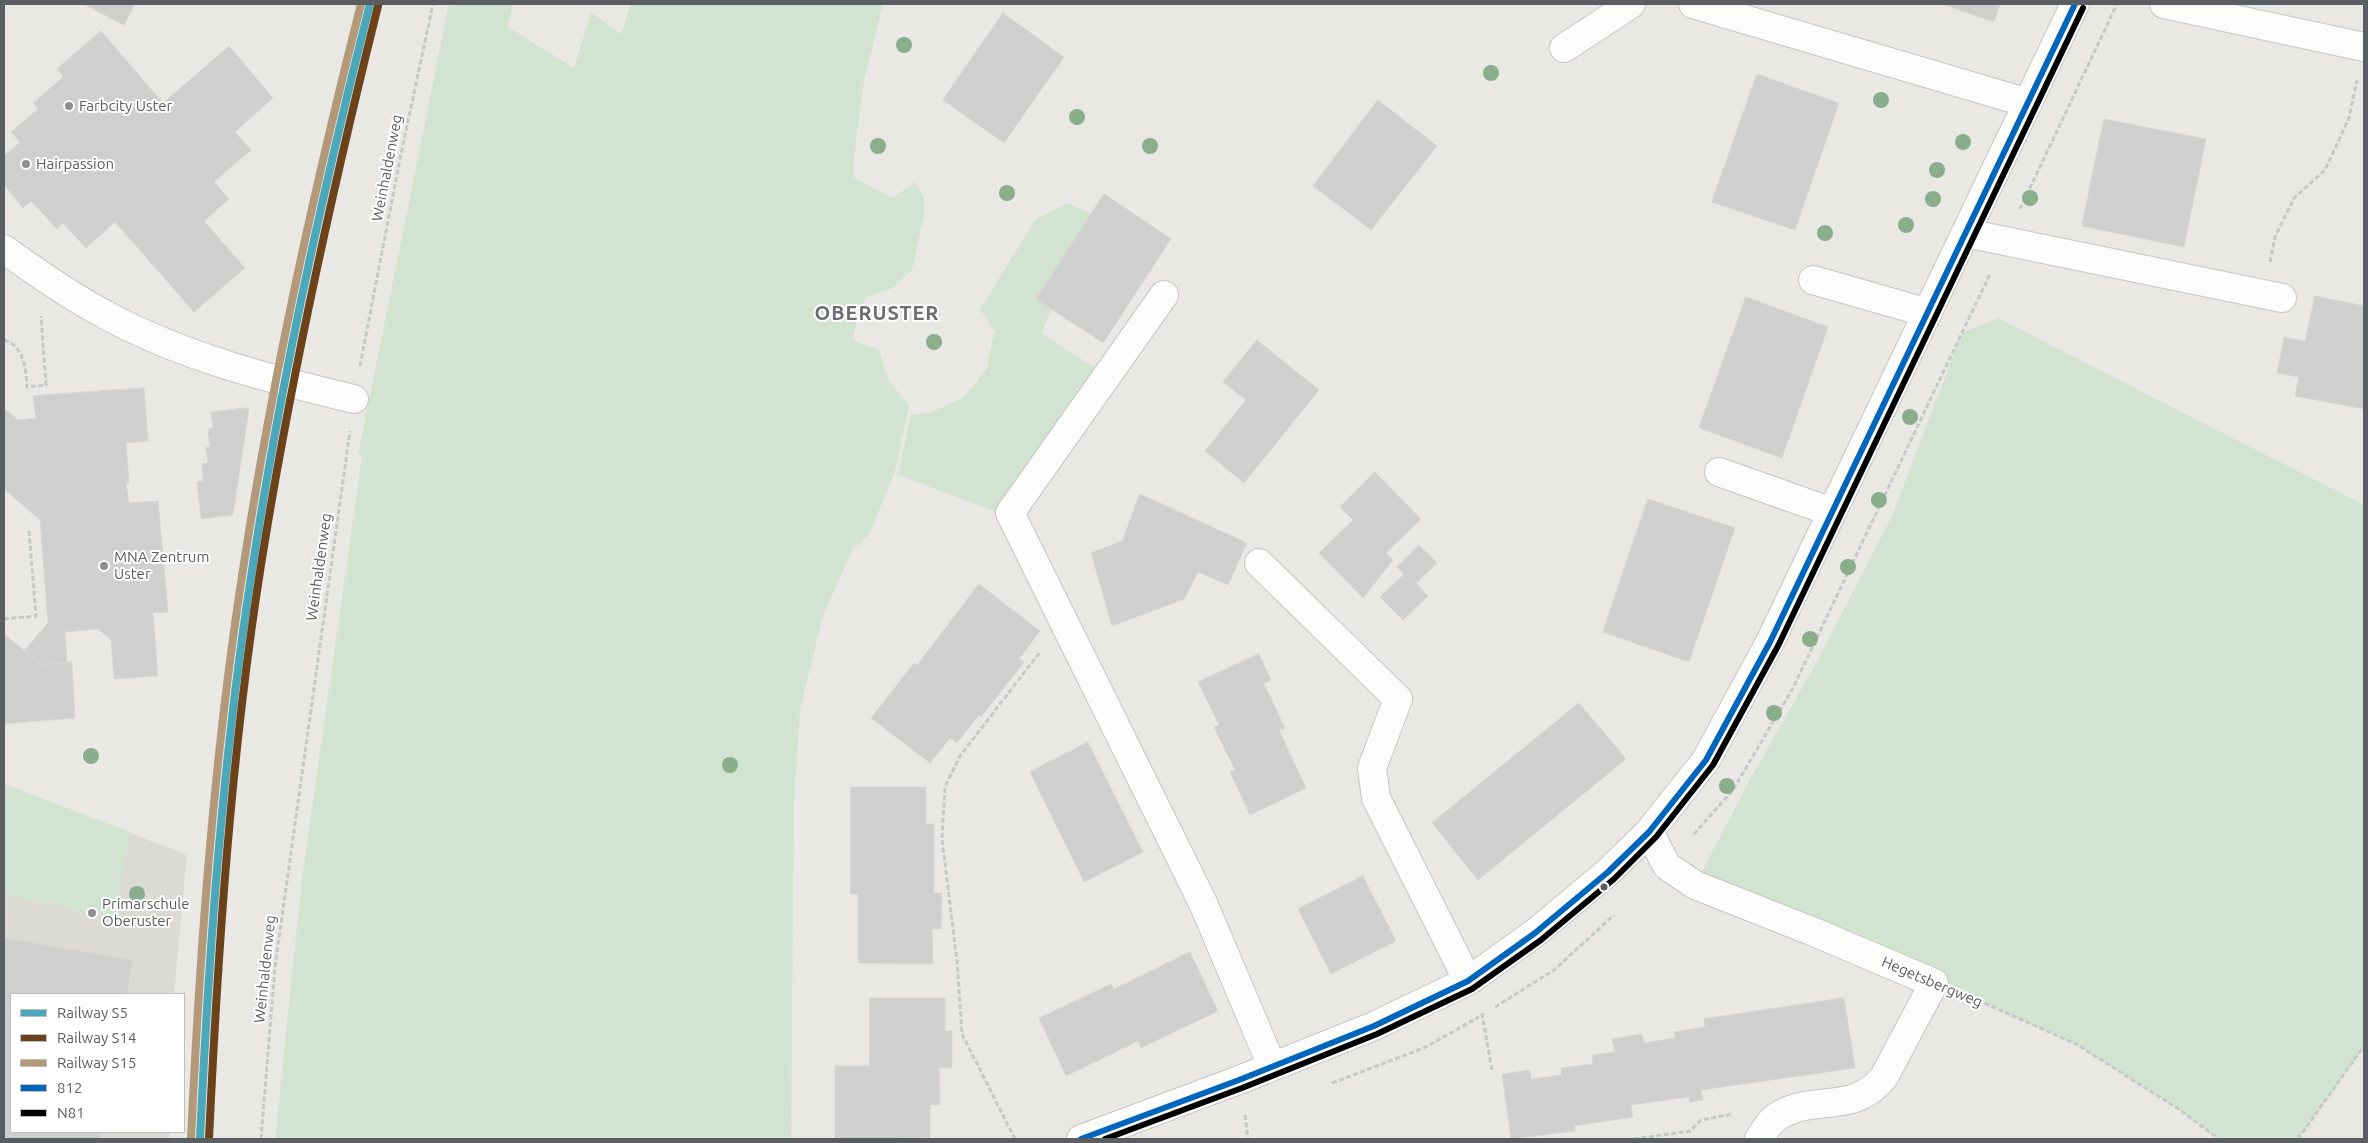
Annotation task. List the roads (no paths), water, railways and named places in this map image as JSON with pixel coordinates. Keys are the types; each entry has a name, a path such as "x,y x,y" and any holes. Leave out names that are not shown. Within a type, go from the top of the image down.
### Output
{"street":[{"path":"1564,48 1631,4"},
{"path":"1693,4 2028,103"},
{"path":"1081,1139 1374,1026 1472,978 1535,933 1601,878 1650,832 1706,760 1770,642 2075,4"},
{"path":"2164,4 2364,47"},
{"path":"1966,234 2273,296"},
{"path":"4,249 58,287 107,316 171,346 283,382 354,399"},
{"path":"1813,280 1928,313"},
{"path":"1164,295 1010,513 1203,903 1272,1066"},
{"path":"1719,472 1832,512"},
{"path":"1258,563 1398,699 1372,768 1376,798 1472,978"},
{"name":"Hegetsbergweg","path":"1650,832 1666,866 1695,885 1814,932 1934,983 1884,1076 1874,1089 1862,1096 1843,1102 1795,1108 1778,1116 1767,1126 1759,1139"}],"rail line":[{"name":"S15","path":"191,1139 204,922 216,778 233,635 255,493 281,352 327,143 361,4"},
{"name":"S5","path":"200,1139 213,923 225,779 242,635 264,493 290,353 336,143 370,4"},
{"name":"S14","path":"209,1139 227,851 241,708 261,565 299,354 378,6"}],"place":[{"name":"Farbcity Uster","path":"69,106"},
{"name":"Hairpassion","path":"26,164"},
{"name":"MNA Zentrum Uster","path":"104,566"},
{"name":"Primarschule Oberuster","path":"92,913"}],"district":[{"name":"OBERUSTER","path":"877,313"}]}
